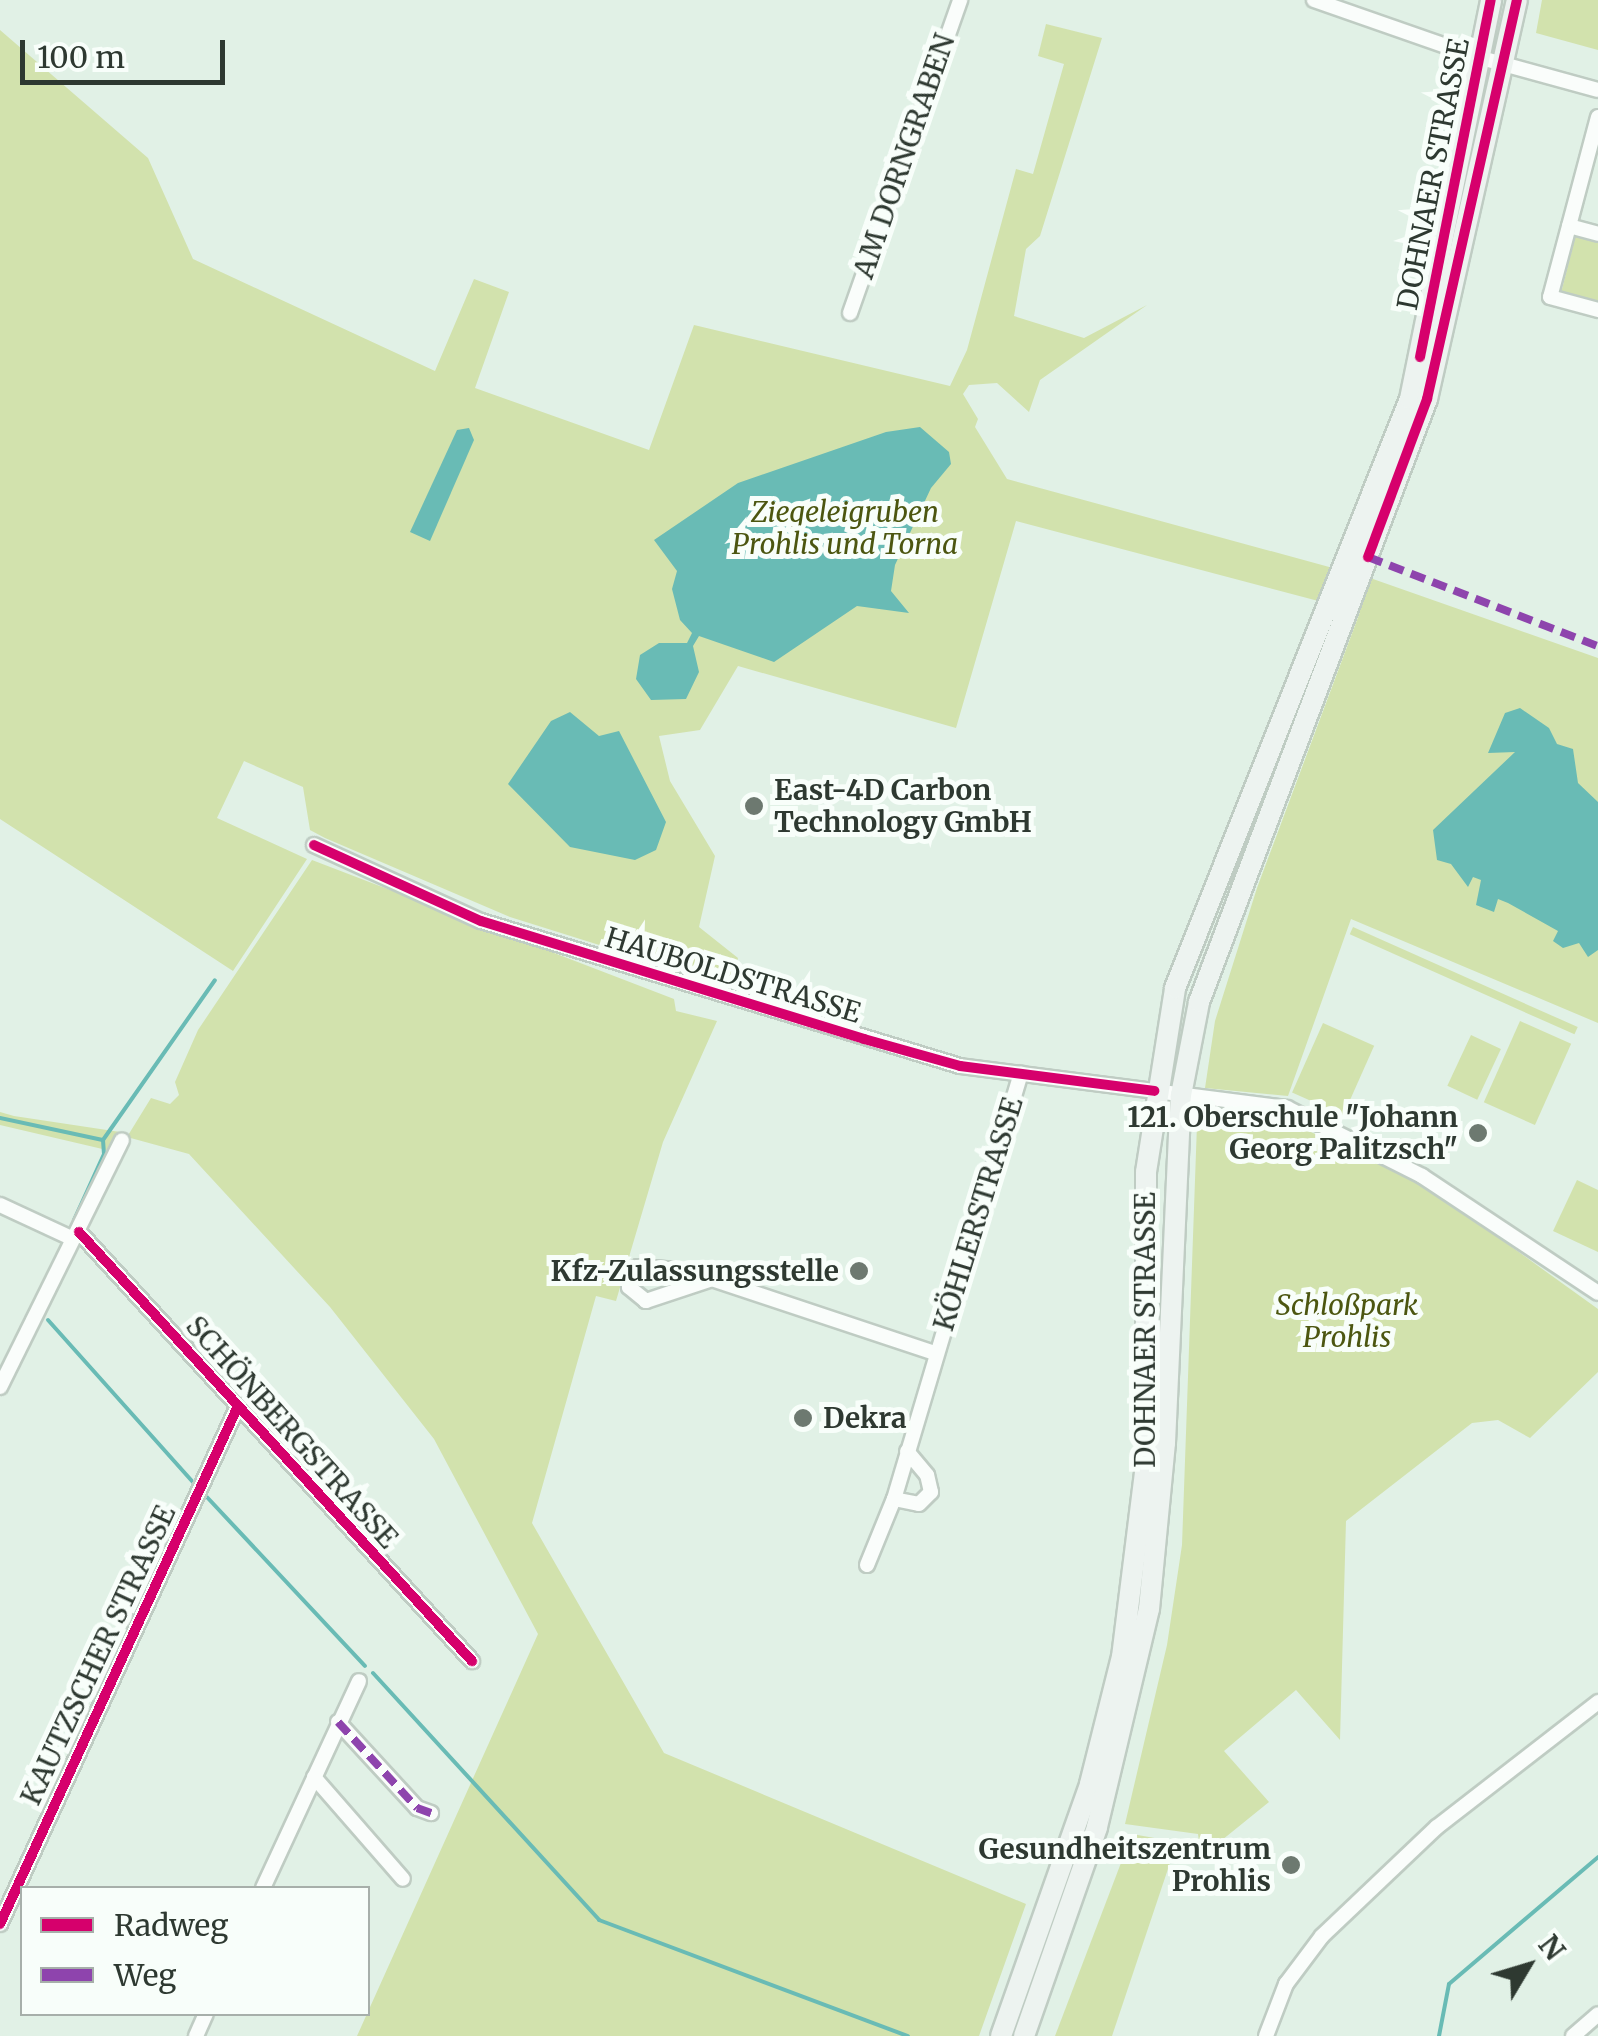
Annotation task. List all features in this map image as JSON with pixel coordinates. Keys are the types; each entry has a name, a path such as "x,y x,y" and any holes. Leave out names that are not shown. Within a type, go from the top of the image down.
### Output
{"main road":[{"name":"DOHNAER STRASSE","path":"1001,2036 1090,1784 1129,1612 1146,1464 1146,1172 1154,1091 1176,988 1207,899 1230,855 1410,398 1491,0"},
{"name":"DOHNAER STRASSE","path":"1024,2036 1097,1827 1149,1609 1165,1443 1181,1096 1205,978 1427,399 1517,0"}],"street":[{"name":"AM DORNGRABEN","path":"850,312 960,0"},
{"path":"1314,0 1478,57 1598,90"},
{"path":"1598,117 1550,297 1598,310"},
{"path":"1568,226 1598,234"},
{"name":"HAUBOLDSTRASSE","path":"314,845 482,921 864,1039 1021,1074 1287,1108 1422,1176 1598,1293"},
{"name":"KÖHLERSTRASSE","path":"867,1565 894,1499 906,1448 1021,1074"},
{"path":"0,1387 122,1140"},
{"name":"SCHÖNBERGSTRASSE","path":"0,1205 74,1234 472,1662"},
{"name":"KÖHLERSTRASSE","path":"712,1279 646,1301 629,1287 638,1267 655,1265 712,1279 936,1353"},
{"name":"KAUTZSCHER STRASSE","path":"0,1924 238,1406"},
{"path":"894,1499 918,1504 930,1492 927,1475 906,1448"},
{"path":"264,1886 359,1681"},
{"path":"1266,2036 1286,1984 1322,1936 1437,1827 1598,1702"},
{"path":"338,1722 416,1808 430,1813"},
{"path":"314,1777 402,1878"},
{"path":"1573,2036 1598,2014"}],"green space":[{"path":"1542,0 1598,0 1598,50 1536,33"},
{"name":"Ziegeleigruben Prohlis und Torna","path":"1046,24 1102,38 1040,236 1026,249 1014,316 1084,338 1147,305 1040,380 1029,412 997,383 969,385 963,394 978,419 975,427 1007,479 1373,579 1598,658 1598,1023 1351,919 1288,1096 1205,1088 1215,1021 1257,888 1360,612 1016,521 956,728 738,666 700,730 659,736 670,781 715,856 699,927 738,958 730,986 510,917 325,838 310,830 303,787 244,761 217,818 307,859 233,971 0,819 0,30 148,158 193,259 435,371 474,279 509,292 475,388 649,450 694,325 950,386 967,350 1016,169 1033,174 1064,64 1038,56"},
{"path":"1576,234 1598,239 1598,303 1561,293"},
{"path":"312,860 674,999 676,1011 717,1021 663,1142 616,1301 596,1296 532,1523 664,1753 1026,1904 979,2036 357,2036 366,2016 370,2016 370,2007 538,1634 434,1439 330,1307 189,1154 127,1137 151,1098 170,1104 179,1095 175,1082 198,1030"},
{"path":"1353,927 1578,1027 1574,1034 1350,934"},
{"path":"1520,1021 1571,1044 1535,1125 1484,1102"},
{"path":"1323,1023 1374,1046 1343,1115 1292,1092"},
{"path":"1471,1035 1501,1049 1477,1100 1447,1086"},
{"path":"0,1112 120,1132 111,1151 0,1125"},
{"name":"Schloßpark Prohlis","path":"1276,1116 1424,1184 1598,1309 1598,1372 1530,1438 1498,1420 1472,1423 1346,1521 1340,1740 1296,1690 1224,1751 1269,1802 1201,1857 1198,1834 1125,1824 1167,1645 1182,1545 1197,1124"},
{"path":"1577,1180 1598,1190 1598,1252 1553,1231"},
{"path":"1132,1834 1177,1842 1112,2036 1055,2036"}],"water":[{"path":"920,427 949,452 951,464 931,488 895,565 891,591 909,613 857,606 774,662 699,636 693,646 699,672 686,699 651,700 636,679 640,655 659,643 687,643 692,633 680,620 672,589 677,571 654,540 738,483 886,432"},
{"path":"469,428 474,440 430,541 410,532 457,430"},
{"path":"1520,708 1549,728 1557,744 1573,749 1578,783 1598,802 1598,950 1588,957 1579,943 1563,948 1553,941 1558,931 1508,903 1498,899 1494,912 1476,905 1481,880 1473,877 1468,887 1451,864 1437,860 1433,830 1515,752 1488,753 1505,713"},
{"path":"570,712 599,736 619,731 666,822 656,850 635,860 570,847 508,784 551,721"}],"waterway":[{"path":"103,1140 215,980"},
{"path":"0,1118 103,1140 104,1154 74,1220"},
{"path":"48,1320 198,1488"},
{"path":"205,1495 365,1666"},
{"path":"373,1673 599,1920 908,2036"},
{"path":"1439,2036 1449,1984 1598,1857"}],"marked path":[{"path":"1368,557 1598,646"},
{"path":"338,1722 417,1808 431,1813"}],"cycle path":[{"path":"1420,357 1491,0"},
{"path":"1368,557 1427,399 1517,0"},
{"path":"314,845 481,921 864,1039 960,1066 1154,1091"},
{"path":"79,1232 472,1661"},
{"path":"0,1924 238,1406"}],"place":[{"name":"East-4D Carbon Technology GmbH","path":"754,806"},
{"name":"121. Oberschule \"Johann Georg Palitzsch\"","path":"1478,1133"},
{"name":"Kfz-Zulassungsstelle","path":"859,1271"},
{"name":"Dekra","path":"803,1418"},
{"name":"Gesundheitszentrum Prohlis","path":"1291,1865"}]}
